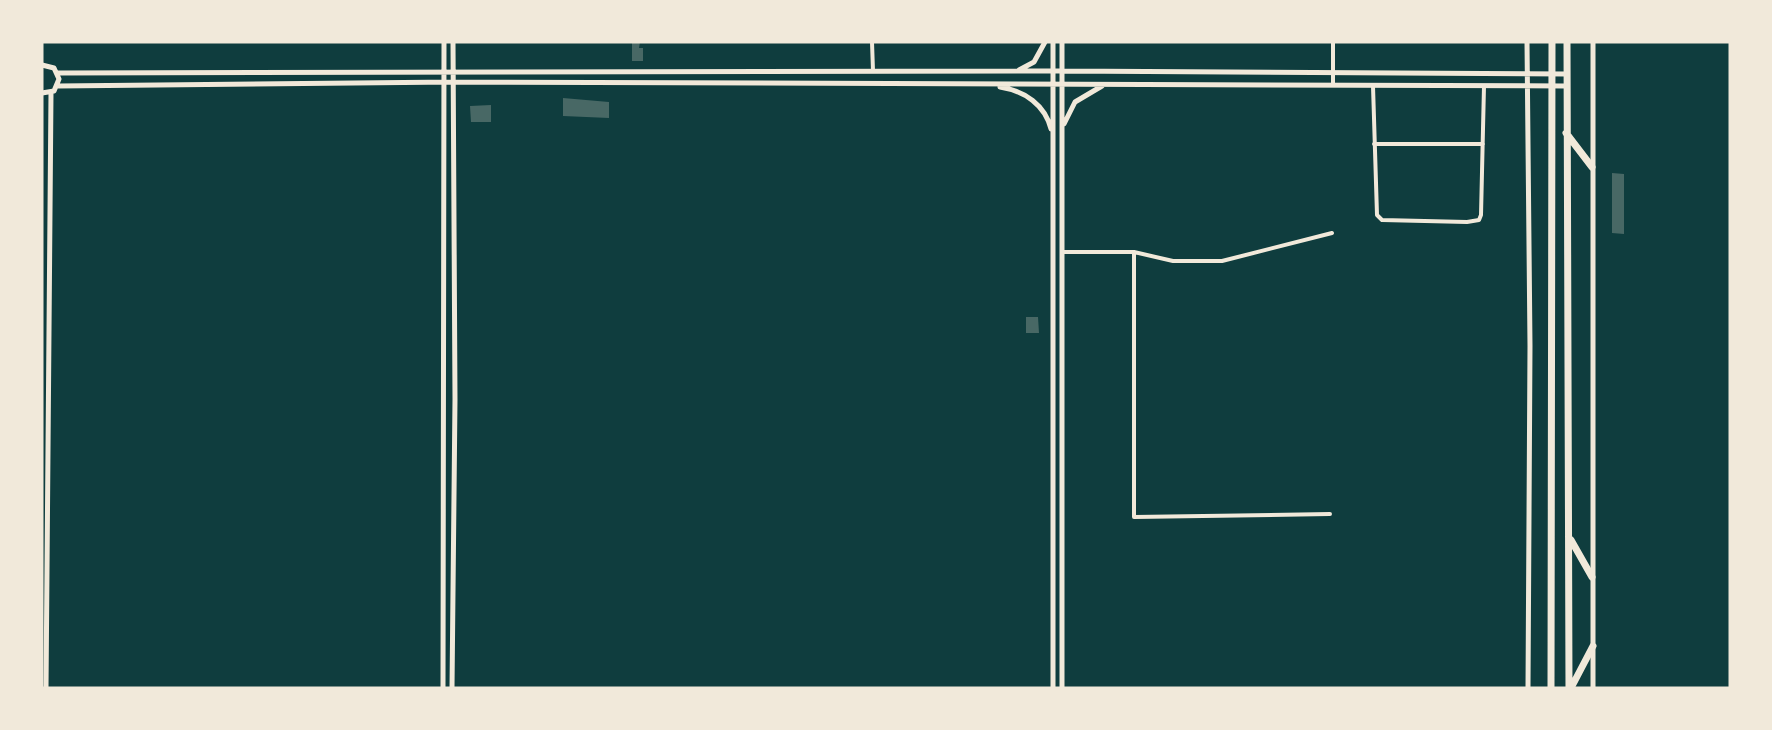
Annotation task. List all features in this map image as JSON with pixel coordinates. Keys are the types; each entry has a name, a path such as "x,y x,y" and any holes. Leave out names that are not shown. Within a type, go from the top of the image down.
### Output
{"highway":[{"path":"1551,688 1552,42"},
{"path":"1567,42 1570,688"},
{"path":"1566,133 1592,167"},
{"path":"1571,540 1592,577"},
{"path":"1570,688 1593,646"}],"street":[{"path":"443,688 444,42"},
{"path":"452,688 455,399 453,42"},
{"path":"872,42 873,72"},
{"path":"1013,72 1028,67 1034,62 1045,42"},
{"path":"1053,42 1053,688"},
{"path":"1062,42 1062,688"},
{"path":"1333,42 1333,86"},
{"path":"1527,42 1530,346 1528,688"},
{"path":"1593,42 1593,688"},
{"path":"42,65 49,65 58,73 1062,71 1567,74"},
{"path":"46,688 51,93 57,86 58,73"},
{"path":"57,86 453,82 1566,86"},
{"path":"1062,129 1076,102 1092,89 1105,84"},
{"path":"977,85 1007,88 1040,105 1047,113 1054,140"},
{"path":"1373,86 1374,206 1377,215 1383,220 1467,222 1479,220 1481,215 1484,86"},
{"path":"42,93 51,93"},
{"path":"1374,144 1483,144"},
{"path":"1062,252 1134,252 1173,261 1222,261 1332,233"},
{"path":"1134,252 1134,517 1330,514"}],"building":[{"path":"632,42 640,42 639,48 643,48 643,61 632,61"},
{"path":"563,98 609,102 609,118 563,116"},
{"path":"491,105 491,122 471,122 470,106"},
{"path":"1612,173 1624,174 1624,234 1612,233"},
{"path":"1026,317 1038,317 1039,333 1026,333"}]}
